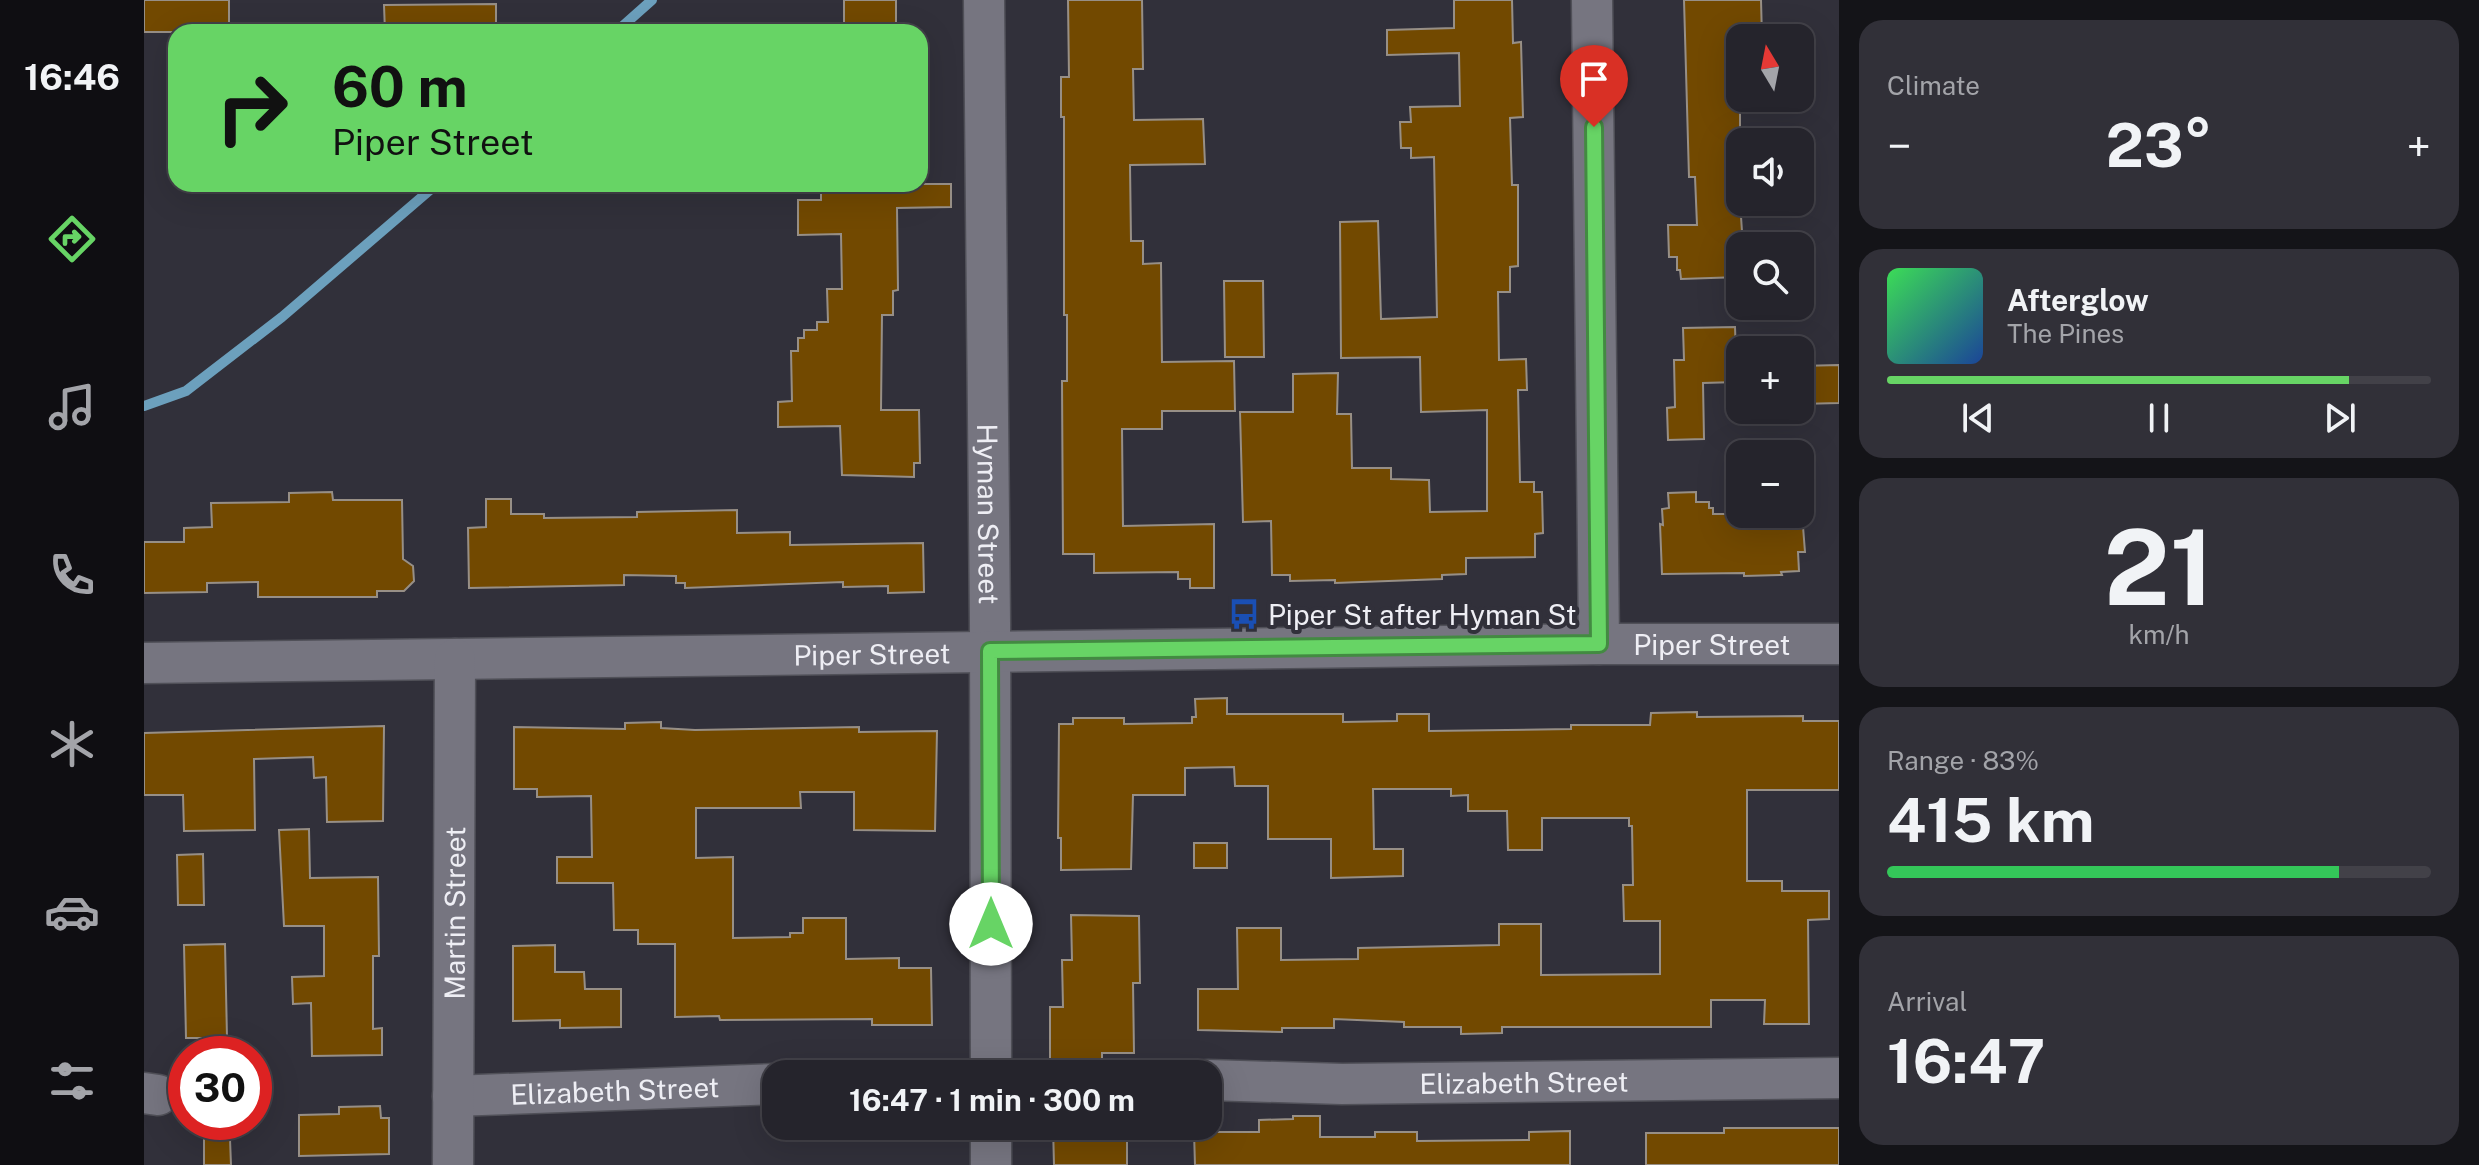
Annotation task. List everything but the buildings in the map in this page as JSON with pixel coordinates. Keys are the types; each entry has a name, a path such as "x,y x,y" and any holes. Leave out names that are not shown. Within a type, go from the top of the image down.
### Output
{"street":[{"name":"Hyman Street","path":"984,0 991,1060"},
{"path":"1592,0 1599,644"},
{"name":"Piper Street","path":"144,663 1599,644 1839,644"},
{"name":"Martin Street","path":"453,1165 455,659"},
{"name":"Elizabeth Street","path":"1222,1080 1342,1084 1839,1078"},
{"name":"Elizabeth Street","path":"453,1096 762,1085"},
{"path":"991,1140 991,1165"}],"waterway":[{"path":"625,24 652,0"},
{"path":"144,406 186,391 282,317 428,192"}],"place":[{"name":"Piper St after Hyman St","path":"1244,614"}],"route":[{"path":"991,924 990,651 1599,644 1594,127"}]}
